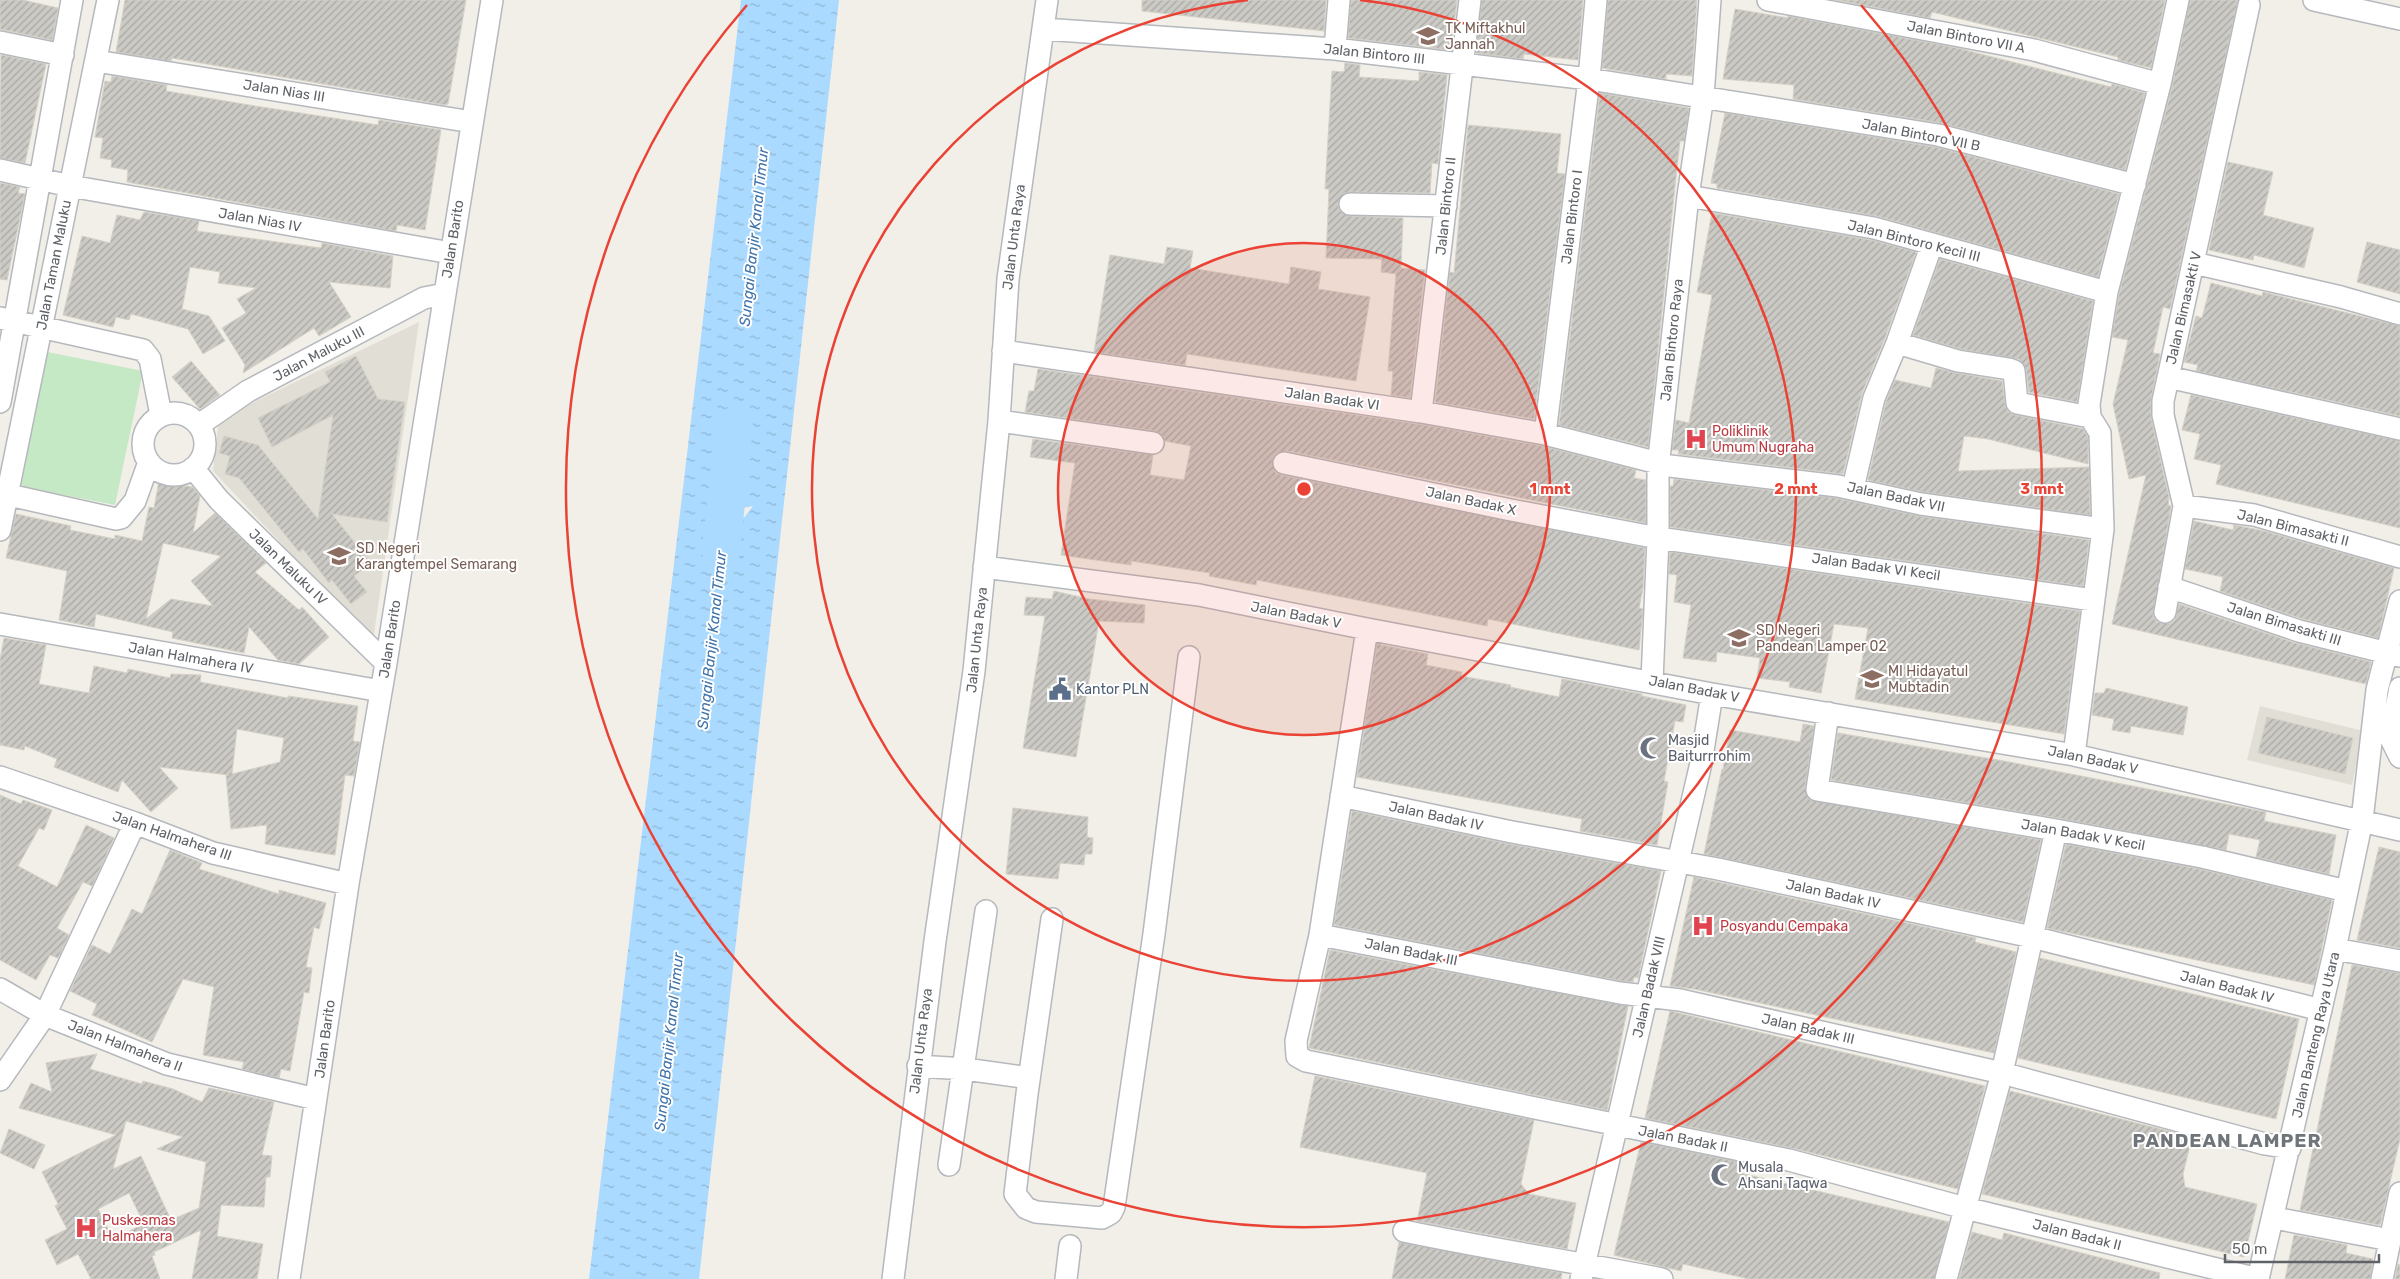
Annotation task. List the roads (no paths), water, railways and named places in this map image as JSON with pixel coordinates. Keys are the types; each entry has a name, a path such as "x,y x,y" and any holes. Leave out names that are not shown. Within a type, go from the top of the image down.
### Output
{"street":[{"name":"Jalan Taman Maluku","path":"0,402 8,320 40,178 72,0"},
{"name":"Jalan Taman Maluku","path":"0,530 4,494 43,326 108,0"},
{"name":"Jalan Barito","path":"289,1279 348,884 386,663 492,0"},
{"name":"Jalan Unta Raya","path":"893,1279 934,941 964,751 999,421 1003,351 1015,220 1046,0"},
{"path":"1335,49 1339,0"},
{"name":"Jalan Bintoro II","path":"1421,412 1470,0"},
{"name":"Jalan Bintoro I","path":"1545,434 1589,79 1596,0"},
{"name":"Jalan Bintoro Raya","path":"1652,681 1658,538 1658,464 1688,196 1703,96 1710,0"},
{"name":"Jalan Bintoro VII A","path":"1768,0 2034,50 2160,84"},
{"path":"2074,755 2093,600 2104,529 2100,433 2090,417 2089,404 2107,292 2160,84 2178,0"},
{"path":"2314,0 2400,19"},
{"name":"Jalan Bimasakti V","path":"2165,612 2184,506 2163,415 2168,377 2249,5"},
{"name":"Jalan Bintoro III","path":"1043,29 1335,49 1589,79 1703,96"},
{"path":"0,42 63,55"},
{"name":"Jalan Nias III","path":"96,61 472,122"},
{"name":"Jalan Bintoro VII B","path":"1703,96 1938,135 2135,186"},
{"name":"Jalan Nias IV","path":"0,170 70,186 451,253"},
{"name":"Jalan Bintoro Kecil III","path":"1688,196 1874,228 2107,292"},
{"path":"1350,204 1446,206"},
{"path":"1853,488 1874,398 1897,343 1932,244"},
{"path":"2194,263 2341,297 2400,314"},
{"name":"Jalan Maluku III","path":"199,425 248,390 424,298 444,294"},
{"path":"8,320 43,326 147,353 153,370 161,415"},
{"path":"1897,343 1958,361 2010,368 2014,371 2018,403 2090,417"},
{"name":"Jalan Badak VI","path":"1003,351 1421,412 1545,434 1658,464"},
{"path":"2168,377 2400,429"},
{"path":"170,413 186,415 199,425 205,440 203,456 193,468 178,475 162,472 149,462 143,448 145,432 155,419 161,415 170,413"},
{"path":"999,421 1153,443"},
{"path":"4,494 116,519 121,518 135,501 149,462"},
{"name":"Jalan Badak X","path":"1284,462 1511,510 1658,538"},
{"name":"Jalan Badak VII","path":"1658,464 1853,488 1921,504 2104,529"},
{"name":"Jalan Maluku IV","path":"193,468 218,500 386,663"},
{"name":"Jalan Bimasakti II","path":"2184,506 2254,516 2400,557"},
{"name":"Jalan Badak VI Kecil","path":"1658,538 2093,600"},
{"name":"Jalan Badak V","path":"984,567 1199,595 1367,629 1652,681 1712,694 2074,755 2400,830"},
{"name":"Jalan Bimasakti III","path":"2169,587 2299,631 2394,654"},
{"name":"Jalan Banteng Raya Utara","path":"2258,1279 2274,1218 2335,949 2362,820 2377,690 2394,654 2400,602"},
{"name":"Jalan Halmahera IV","path":"0,624 381,691"},
{"path":"1320,935 1367,629"},
{"path":"1052,919 1015,1186 1020,1202 1026,1208 1036,1212 1102,1218 1114,1208 1116,1198 1154,934 1189,657"},
{"path":"2400,688 2390,737 2400,757"},
{"name":"Jalan Badak VIII","path":"1583,1271 1701,763 1712,694"},
{"name":"Jalan Badak V Kecil","path":"1828,713 1817,790 2056,830 2202,857 2347,891"},
{"name":"Jalan Halmahera III","path":"0,776 135,823 212,854 348,884"},
{"name":"Jalan Badak IV","path":"1342,796 1512,832 1678,862 2032,937 2321,1010"},
{"path":"0,1080 45,1015 135,823"},
{"path":"1946,1279 2002,1073 2056,830"},
{"path":"949,1165 965,1069 986,911"},
{"name":"Jalan Badak III","path":"1320,935 1620,993 1680,1000 2002,1073 2265,1144 2290,1148"},
{"name":"Jalan Badak II","path":"1320,935 1296,1041 1296,1056 1306,1061 1789,1160 1965,1208 2258,1279"},
{"path":"2335,949 2400,961"},
{"name":"Jalan Halmahera II","path":"0,989 45,1015 166,1064 316,1099"},
{"path":"918,1066 965,1069 1029,1078"},
{"path":"2382,1279 2400,1193"},
{"path":"2274,1218 2390,1240"},
{"path":"1404,1231 1492,1249 1583,1271 1662,1279"},
{"path":"1066,1279 1070,1246"}],"water":[{"path":"741,0 839,0 699,1279 589,1279","holes":["736,450 743,484 739,494 743,508 753,506 743,519 741,528 732,534 726,508 732,454"]}],"waterway":[{"name":"Sungai Banjir Kanal Timur","path":"721,551 734,426"}],"place":[{"name":"TK Miftakhul Jannah","path":"1428,36"},
{"name":"Poliklinik Umum Nugraha","path":"1696,439"},
{"name":"SD Negeri Karangtempel Semarang","path":"339,556"},
{"name":"SD Negeri Pandean Lamper 02","path":"1739,638"},
{"name":"MI Hidayatul Mubtadin","path":"1872,679"},
{"name":"Kantor PLN","path":"1060,689"},
{"name":"Masjid Baiturrrohim","path":"1651,748"},
{"name":"Posyandu Cempaka","path":"1703,926"},
{"name":"Musala Ahsani Taqwa","path":"1722,1175"},
{"name":"Puskesmas Halmahera","path":"86,1228"}],"district":[{"name":"PANDEAN LAMPER","path":"2227,1140"}]}
